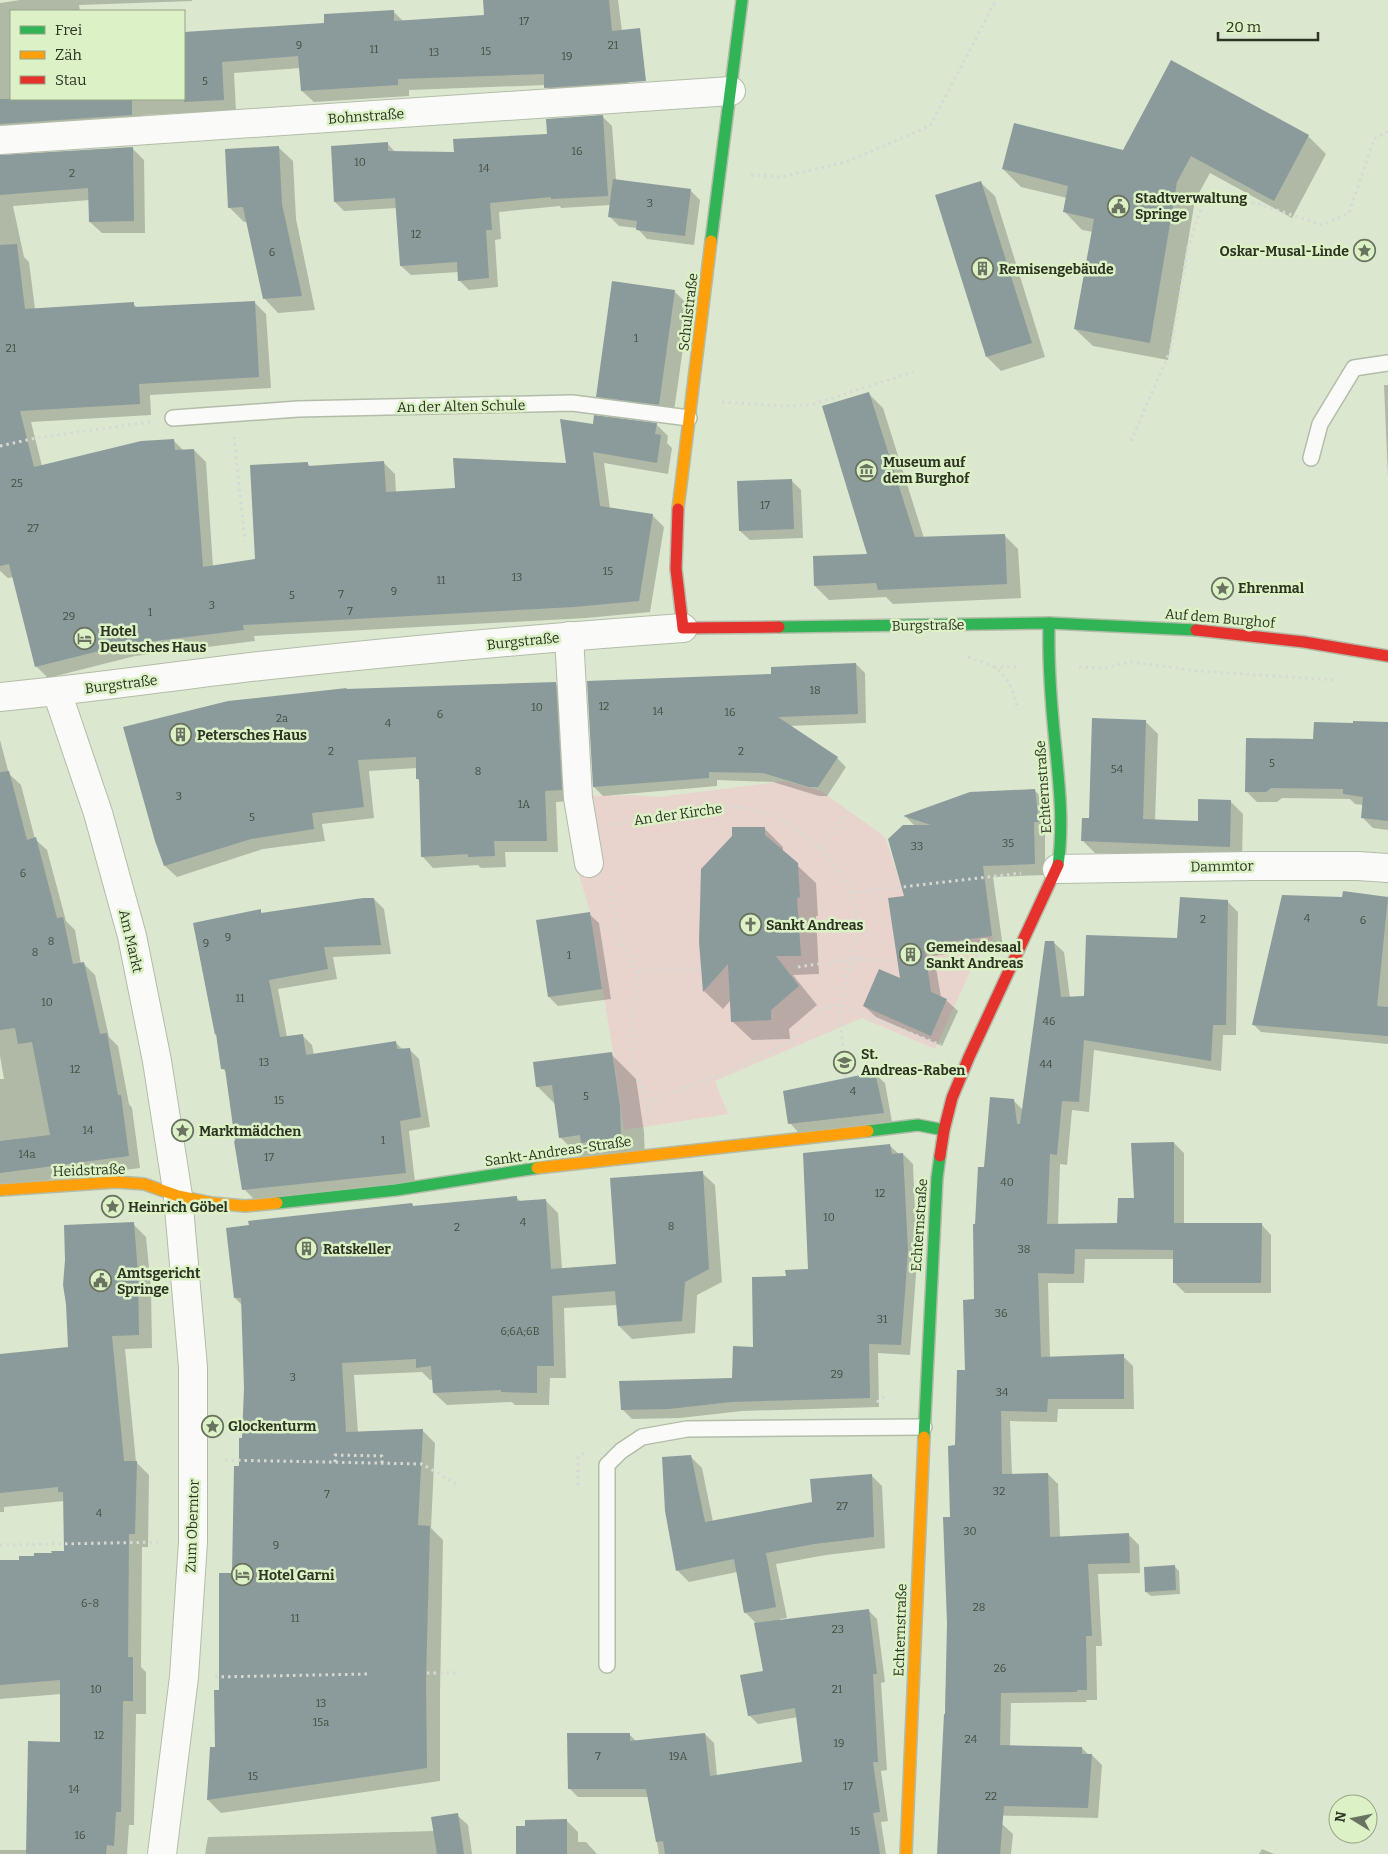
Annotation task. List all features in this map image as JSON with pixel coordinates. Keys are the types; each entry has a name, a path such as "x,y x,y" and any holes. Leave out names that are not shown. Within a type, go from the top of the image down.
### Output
{"street":[{"name":"Schulstraße","path":"682,628 676,570 678,502 742,0"},
{"name":"Bohnstraße","path":"0,140 731,91"},
{"name":"Burgstraße","path":"0,697 57,692 259,666 569,636 682,628 1049,623"},
{"name":"Auf dem Burghof","path":"1049,623 1235,633 1349,648 1388,656"},
{"name":"Echternstraße","path":"906,1854 924,1428 937,1178 944,1130 952,1098 969,1057 1057,869 1062,845 1062,820 1049,666 1049,623"},
{"path":"569,636 578,798 589,864"},
{"name":"Am Markt","path":"57,692 98,813 132,936 158,1061 178,1196"},
{"name":"Dammtor","path":"1057,869 1307,866 1388,868"},
{"name":"Sankt-Andreas-Straße","path":"178,1196 212,1203 245,1206 396,1190 565,1164 652,1153 918,1125 944,1130"},
{"name":"Heidstraße","path":"0,1190 116,1182 144,1184 178,1196"},
{"name":"Zum Oberntor","path":"162,1854 184,1677 193,1542 193,1366 178,1196"}],"lane":[{"path":"1311,458 1320,424 1354,368 1388,363"},
{"name":"An der Alten Schule","path":"173,418 298,409 572,403 689,418"},
{"path":"607,1665 607,1466 621,1451 642,1437 687,1429 924,1428"}],"path":[{"path":"721,172 780,177 846,162 930,126 996,0"},
{"path":"1131,441 1171,350 1188,246 1203,203 1256,203 1322,225 1349,213 1374,139 1388,131"},
{"path":"692,398 736,404 812,405 913,372"},
{"path":"232,415 245,541"},
{"path":"0,446 36,438 173,418"},
{"path":"1020,714 1012,686 1006,676 993,667 1105,668 1130,662 1199,671 1342,681"},
{"name":"An der Kirche","path":"609,826 650,815 724,806 749,809 774,816 800,830 837,869 852,893 856,921 852,959 839,1004"},
{"path":"819,848 849,810"},
{"path":"852,893 1057,869"},
{"path":"609,883 618,938 638,971 631,1015 630,1038 634,1067 647,1102 652,1153"},
{"path":"798,968 852,959 893,961"},
{"path":"638,971 702,969"},
{"path":"647,1102 735,1069 790,1042 808,1025 819,1010 839,1004 915,1034"},
{"path":"839,1004 846,1078"},
{"path":"941,1051 943,1046"},
{"path":"335,1462 335,1455 382,1456 382,1463"},
{"path":"194,1459 422,1464 458,1485"},
{"path":"0,1545 193,1542"},
{"path":"427,1673 458,1673"},
{"path":"184,1677 370,1674"}],"shaded area":[{"path":"785,781 821,791 885,837 901,885 983,871 993,939 978,954 935,1049 862,1018 715,1081 728,1114 624,1130 590,912 575,861 588,796 631,795 658,797"}],"building":[{"path":"483,0 609,0 612,31 640,28 646,81 544,88 544,74 398,79 398,85 301,91 298,56 222,62 224,100 184,102 185,32 324,23 324,14 394,10 394,21 484,15"},
{"name":"Stadtverwaltung Springe","path":"1171,60 1309,135 1274,201 1191,156 1177,182 1150,343 1074,329 1094,219 1063,212 1068,186 1002,169 1014,123 1123,150"},
{"path":"0,99 132,100 132,115 0,124"},
{"path":"603,115 608,196 551,199 551,197 490,203 492,230 486,230 489,278 458,281 457,262 400,266 395,198 334,202 331,146 388,142 388,151 454,152 453,139 547,134 546,119"},
{"path":"279,146 282,204 302,296 263,299 243,207 228,208 225,149"},
{"path":"133,147 134,221 89,222 88,188 0,195 0,155"},
{"path":"613,179 691,189 685,236 636,230 637,221 608,217"},
{"name":"Remisengebäude","path":"981,181 1032,343 986,357 935,195"},
{"path":"17,244 25,309 134,302 134,307 255,301 259,377 139,384 140,404 20,411 34,467 141,441 174,439 175,450 194,449 203,567 255,559 250,465 308,462 308,466 384,461 386,492 455,488 453,458 566,463 560,419 593,424 594,415 657,423 655,434 661,435 657,463 593,452 600,506 653,514 639,601 574,607 243,625 244,630 123,645 35,667 9,564 0,566 0,245"},
{"path":"612,281 675,290 659,405 596,397"},
{"name":"Museum auf dem Burghof","path":"869,392 915,537 1005,534 1007,584 878,590 876,583 814,586 813,556 867,554 822,406"},
{"path":"792,479 794,529 739,531 737,481"},
{"path":"856,663 858,714 778,717 838,757 818,787 809,787 763,773 709,772 709,778 593,787 587,681 771,674 771,667"},
{"path":"556,682 562,790 545,791 547,841 494,841 495,856 468,857 468,854 421,857 419,779 416,779 416,757 358,760 364,807 312,813 314,829 251,839 164,866 155,841 123,727 228,701 347,688"},
{"path":"1092,718 1146,720 1143,819 1198,821 1198,799 1231,800 1230,847 1081,841 1082,818 1089,818"},
{"path":"1353,721 1388,722 1388,821 1361,818 1363,797 1343,794 1343,789 1271,788 1266,792 1245,792 1246,738 1313,739 1314,722 1353,723"},
{"path":"9,771 27,840 36,837 57,918 63,917 73,964 84,962 100,1034 107,1033 118,1095 121,1095 129,1156 0,1173 0,1141 50,1135 32,1042 18,1044 15,1028 0,1030 0,772"},
{"path":"1035,789 1039,822 1034,822 1035,864 983,866 992,936 924,945 931,992 947,999 931,1036 863,1006 879,969 900,978 888,898 904,896 888,839 903,825 931,825 903,816 970,792"},
{"name":"Sankt Andreas","path":"732,827 765,827 765,835 798,863 800,897 797,898 801,956 776,956 799,986 771,1010 771,1020 731,1022 728,964 703,992 699,942 701,869 732,836"},
{"path":"1343,891 1388,897 1377,1006 1388,1007 1388,1036 1252,1025 1282,895 1342,897"},
{"path":"1180,897 1228,900 1226,1025 1213,1025 1211,1061 1084,1040 1079,1102 1062,1101 1057,1155 1050,1154 1047,1224 1117,1223 1118,1198 1134,1198 1131,1143 1174,1142 1174,1223 1262,1223 1261,1283 1173,1283 1173,1250 1075,1249 1074,1274 1038,1273 1041,1357 1124,1354 1124,1399 1048,1399 1047,1412 1001,1411 1002,1474 1048,1473 1050,1537 1129,1533 1130,1563 1088,1564 1092,1636 1086,1636 1087,1690 1077,1690 1077,1692 1001,1693 1000,1745 1082,1747 1082,1754 1092,1754 1088,1808 1004,1806 1000,1854 937,1854 945,1714 947,1623 943,1517 950,1517 948,1446 955,1445 957,1370 965,1370 963,1300 974,1299 973,1224 975,1224 978,1167 984,1167 990,1097 1014,1099 1017,1124 1020,1124 1045,941 1054,941 1061,997 1084,996 1086,935 1177,938"},
{"path":"374,898 381,945 324,947 328,969 269,980 280,1037 303,1034 306,1055 396,1041 397,1049 410,1048 421,1117 400,1121 406,1173 242,1190 225,1069 221,1069 216,1034 193,923 261,909 261,913"},
{"path":"590,912 602,989 548,997 536,920"},
{"path":"612,1052 620,1106 621,1137 581,1143 580,1135 559,1138 552,1085 536,1087 533,1062"},
{"path":"875,1072 884,1113 788,1124 783,1091"},
{"path":"890,1144 892,1154 903,1153 908,1250 901,1345 869,1344 870,1398 731,1402 669,1409 621,1410 619,1381 732,1378 733,1346 753,1347 752,1277 786,1276 785,1270 808,1269 803,1153"},
{"path":"703,1171 709,1269 685,1282 682,1321 618,1326 615,1291 552,1296 554,1366 537,1366 537,1393 501,1392 501,1390 433,1393 431,1366 416,1368 416,1359 342,1363 346,1432 423,1429 418,1525 430,1526 426,1680 427,1768 207,1800 210,1747 215,1747 214,1690 219,1690 219,1573 232,1573 234,1466 239,1466 239,1438 242,1438 244,1388 241,1298 234,1298 226,1228 249,1225 248,1221 412,1203 413,1206 517,1196 517,1201 546,1199 551,1269 616,1264 610,1178"},
{"path":"134,1222 138,1274 139,1335 112,1336 124,1461 137,1461 135,1534 129,1534 128,1657 133,1657 133,1701 123,1701 121,1812 116,1812 114,1846 107,1845 106,1854 26,1854 28,1741 60,1742 60,1680 0,1685 0,1560 19,1560 19,1556 34,1556 34,1553 64,1551 63,1492 58,1492 58,1487 0,1493 0,1354 68,1347 63,1285 65,1260 64,1225"},
{"path":"691,1455 705,1522 812,1502 810,1479 872,1474 874,1537 814,1544 766,1553 776,1607 744,1613 734,1559 676,1571 665,1511 662,1457"},
{"path":"1175,1565 1176,1590 1145,1592 1144,1567"},
{"path":"869,1609 877,1674 873,1674 878,1762 873,1762 880,1812 873,1813 880,1854 665,1854 663,1841 656,1842 646,1789 568,1789 567,1733 630,1733 630,1741 705,1733 710,1776 802,1762 795,1708 748,1716 740,1675 763,1671 754,1623"},
{"path":"458,1813 464,1854 437,1854 431,1817"},
{"path":"567,1819 567,1854 516,1854 516,1826 525,1826 525,1820"}],"traffic: fast":[{"path":"711,241 742,0"},
{"path":"779,627 1049,623 1196,630"},
{"path":"1049,623 1050,683 1060,804 1061,834 1058,865"},
{"path":"868,1131 918,1125 944,1130"},
{"path":"924,1437 937,1178 940,1156"},
{"path":"277,1203 396,1190 537,1168"}],"traffic: slow":[{"path":"678,509 711,241"},
{"path":"537,1168 868,1131"},
{"path":"0,1190 116,1182 144,1184 178,1196 212,1203 245,1206 277,1203"},
{"path":"906,1854 924,1437"}],"traffic: jam":[{"path":"678,509 676,569 683,628 779,627"},
{"path":"1196,630 1304,642 1388,656"},
{"path":"940,1156 952,1098 969,1057 1058,865"}],"place":[{"name":"Stadtverwaltung Springe","path":"1119,206"},
{"name":"Oskar-Musal-Linde","path":"1365,251"},
{"name":"Remisengebäude","path":"983,269"},
{"name":"Museum auf dem Burghof","path":"867,470"},
{"name":"Ehrenmal","path":"1222,588"},
{"name":"Hotel Deutsches Haus","path":"84,639"},
{"name":"Petersches Haus","path":"181,735"},
{"name":"Sankt Andreas","path":"750,925"},
{"name":"Gemeindesaal Sankt Andreas","path":"910,955"},
{"name":"St. Andreas-Raben","path":"845,1062"},
{"name":"Marktmädchen","path":"183,1131"},
{"name":"Heinrich Göbel","path":"112,1207"},
{"name":"Ratskeller","path":"307,1249"},
{"name":"Amtsgericht Springe","path":"101,1281"},
{"name":"Glockenturm","path":"212,1426"},
{"name":"Hotel Garni","path":"242,1575"}]}
